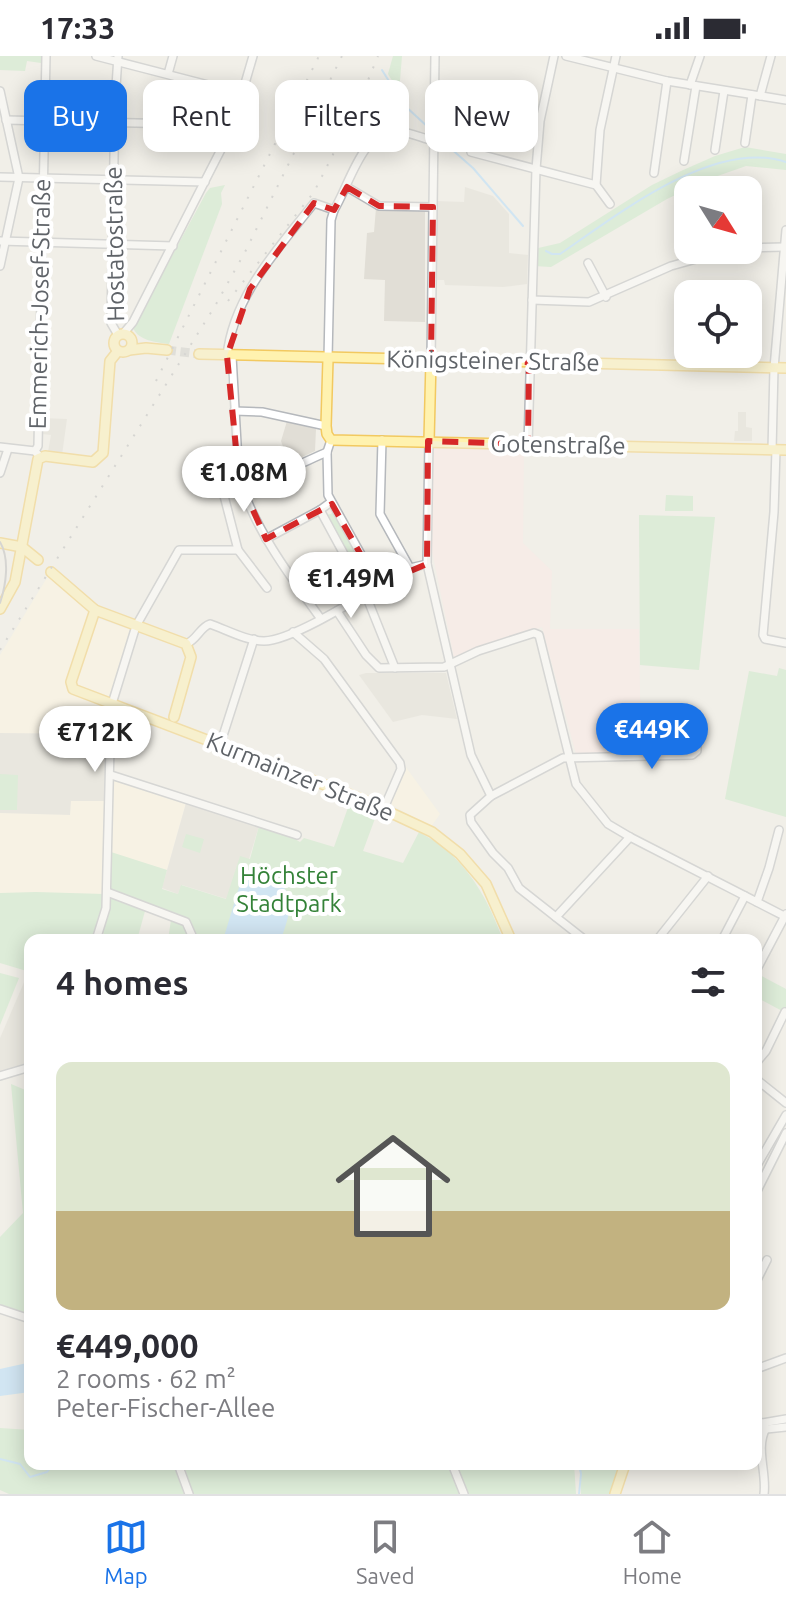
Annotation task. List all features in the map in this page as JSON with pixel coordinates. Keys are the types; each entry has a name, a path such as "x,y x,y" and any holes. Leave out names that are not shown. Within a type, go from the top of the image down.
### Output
{"main road":[{"path":"38,454 87,462 101,458 110,361 125,341 146,348 167,350"},
{"name":"Königsteiner Straße","path":"199,354 786,368"},
{"path":"328,359 326,426 331,440"},
{"path":"429,441 431,360"},
{"name":"Gotenstraße","path":"331,440 778,450"},
{"name":"Emmerich-Josef-Straße","path":"22,547 38,454"},
{"path":"0,543 22,547 38,560 26,560 18,571"},
{"path":"0,609 13,587 22,547"},
{"path":"51,572 95,610 186,644 191,657 174,717 182,730"},
{"name":"Kurmainzer Straße","path":"95,610 71,685 76,691 384,808 436,834 460,854 489,889 508,934"},
{"path":"160,722 174,717"},
{"path":"615,1494 623,1470"}],"street":[{"name":"Emmerich-Josef-Straße","path":"45,80 46,56"},
{"path":"96,56 118,59 190,80"},
{"path":"168,74 173,56"},
{"path":"247,80 253,56"},
{"path":"435,56 435,80"},
{"path":"528,444 536,169 540,121 554,56"},
{"path":"566,56 667,81 786,100"},
{"path":"596,185 600,130 616,56"},
{"path":"684,161 693,86 700,56"},
{"path":"745,143 756,96 771,56"},
{"name":"Hostatostraße","path":"117,80 118,59"},
{"path":"654,173 667,81"},
{"path":"0,91 19,178 0,266"},
{"path":"715,150 724,91"},
{"path":"4,116 24,119"},
{"path":"328,359 331,220 334,210 365,148 377,136 398,131 425,138"},
{"name":"Emmerich-Josef-Straße","path":"38,454 42,152"},
{"name":"Hostatostraße","path":"114,152 111,323 125,341"},
{"path":"125,341 220,152"},
{"path":"431,360 434,152"},
{"path":"471,152 596,185 610,204"},
{"path":"0,177 205,182"},
{"path":"347,187 379,206 433,207"},
{"path":"321,619 266,539 239,479 229,356 230,336 240,308 265,266 314,203 334,210"},
{"path":"786,230 774,368 778,450 763,635 765,639 786,643"},
{"path":"3,241 173,246"},
{"path":"762,248 784,247"},
{"path":"588,263 606,297"},
{"path":"532,300 589,302 678,264"},
{"path":"234,411 262,412 326,426"},
{"path":"331,440 327,452 331,502 378,585"},
{"path":"382,440 380,514 410,568"},
{"path":"429,441 427,564 471,755 491,796"},
{"path":"0,473 4,448 38,454"},
{"path":"267,588 238,550 220,485 228,479 270,476 327,452"},
{"path":"266,539 331,502"},
{"path":"320,510 365,593 395,668"},
{"path":"98,934 106,908 107,892 112,704 136,626 179,550 238,550"},
{"path":"191,657 205,626 210,624 254,639 270,641 337,611 410,568 427,564"},
{"path":"337,611 375,667 450,665 478,651 534,633 539,635 576,784 608,824 786,916 762,960"},
{"path":"293,632 324,659 400,763 401,769 384,808"},
{"path":"186,644 201,633"},
{"path":"220,745 254,639"},
{"path":"577,934 519,888 508,868 490,850 469,818 471,812 491,796 569,757 692,755 697,751 697,739"},
{"path":"111,775 297,835"},
{"path":"757,902 779,830"},
{"path":"556,917 630,837"},
{"path":"662,934 708,876"},
{"path":"107,892 186,922 191,934"},
{"path":"725,934 745,896"},
{"path":"762,1056 785,1012"},
{"path":"0,1076 24,1069"},
{"path":"762,1084 786,1103"},
{"path":"762,1156 786,1115"},
{"path":"762,1181 786,1133"},
{"path":"768,1146 776,1153"},
{"path":"762,1270 767,1260"},
{"path":"0,1309 24,1317"},
{"path":"762,1367 786,1358"},
{"path":"762,1423 786,1419"},
{"path":"762,1429 786,1427"},
{"path":"762,1436 766,1428"},
{"path":"762,1462 764,1494"},
{"path":"180,1470 189,1494"},
{"path":"454,1470 464,1494"}],"highlighted area":[{"path":"347,187 379,206 433,207 431,360 529,362 528,444 428,441 427,564 378,585 332,504 266,539 239,479 227,356 250,289 314,203 334,210"}],"shaded area":[{"path":"465,187 493,196 509,214 509,253 528,255 527,284 503,287 445,285 444,280 437,280 436,201 464,202"},
{"path":"376,208 425,209 425,322 384,321 385,280 364,279 367,233 374,232"},
{"path":"738,412 746,412 746,427 752,428 752,441 734,441 735,431 738,431"},
{"path":"42,418 67,419 62,455 48,452 51,435 42,434"},
{"path":"287,421 316,429 315,451 289,463 281,441"},
{"path":"433,446 524,449 523,543 552,571 550,629 639,629 641,754 576,754 542,627 454,658 432,551"},
{"path":"48,576 89,610 88,615 131,630 108,710 107,781 115,780 186,803 167,870 106,852 104,894 0,893 0,655"},
{"path":"446,673 457,719 422,715 393,722 359,675"},
{"path":"0,733 105,734 106,801 71,801 70,815 0,813"},
{"path":"405,766 440,814 431,827 392,805"},
{"path":"186,803 259,826 249,859 240,857 227,899 182,885 178,894 162,888"},
{"path":"24,982 24,1066 0,1071 0,1038"}],"green space":[{"path":"0,56 41,56 41,63 27,61 25,71 0,70"},
{"path":"393,56 402,56 400,80 392,80 388,74"},
{"path":"745,147 786,154 786,170 746,166 718,176 674,176 674,196 551,267 534,266 534,249 560,243 652,185 715,156"},
{"path":"225,185 221,193 222,204 169,344 144,338 133,328 206,193 210,188"},
{"path":"666,495 693,496 693,511 665,511"},
{"path":"334,510 374,583 365,589 326,515"},
{"path":"639,515 715,517 699,670 640,665"},
{"path":"337,552 347,571 327,582 315,563"},
{"path":"779,668 786,670 786,817 725,799 749,671 777,676"},
{"path":"0,774 18,775 17,810 0,810"},
{"name":"Höchster Stadtpark","path":"350,802 377,813 363,851 403,863 419,832 453,852 483,895 501,934 196,934 191,922 109,892 111,852 167,870 162,889 178,894 181,885 226,899 240,856 250,859 259,826 279,830 300,842 304,838 334,847"},
{"path":"186,834 204,839 200,853 182,847"},
{"path":"0,893 104,894 95,934 24,934 24,970 0,963"},
{"path":"111,897 145,911 139,934 102,933"},
{"path":"171,920 183,924 189,934 169,934"},
{"path":"0,973 19,978 0,1025"},
{"path":"762,976 786,989 786,1013 762,1000"},
{"path":"11,1084 24,1089 24,1314 0,1304 0,1237 23,1213"},
{"path":"0,1428 24,1430 24,1470 176,1470 184,1494 9,1494 0,1490"},
{"path":"186,1470 450,1470 459,1494 192,1494"},
{"path":"457,1470 574,1470 576,1494 466,1494"},
{"path":"580,1470 619,1470 611,1494 581,1494"}],"water":[{"path":"252,879 268,881 286,891 290,906 283,934 225,934 240,884"},
{"path":"24,1364 24,1393 0,1396 0,1369"}],"waterway":[{"path":"382,70 404,105 425,124"},
{"path":"455,152 473,168 523,226"},
{"path":"546,251 560,254 638,201 698,170 728,161 758,157 786,162"},
{"path":"0,1459 20,1464 24,1469"},
{"path":"25,1470 30,1477 48,1470"},
{"path":"579,1494 580,1470"}],"tunnel":[{"path":"167,350 199,354"}],"tram line":[{"path":"0,542 6,572 0,603"}],"railway":[{"path":"156,381 319,56"},
{"path":"0,650 215,306 342,56"},
{"path":"228,301 314,192 357,107 378,56"}]}
